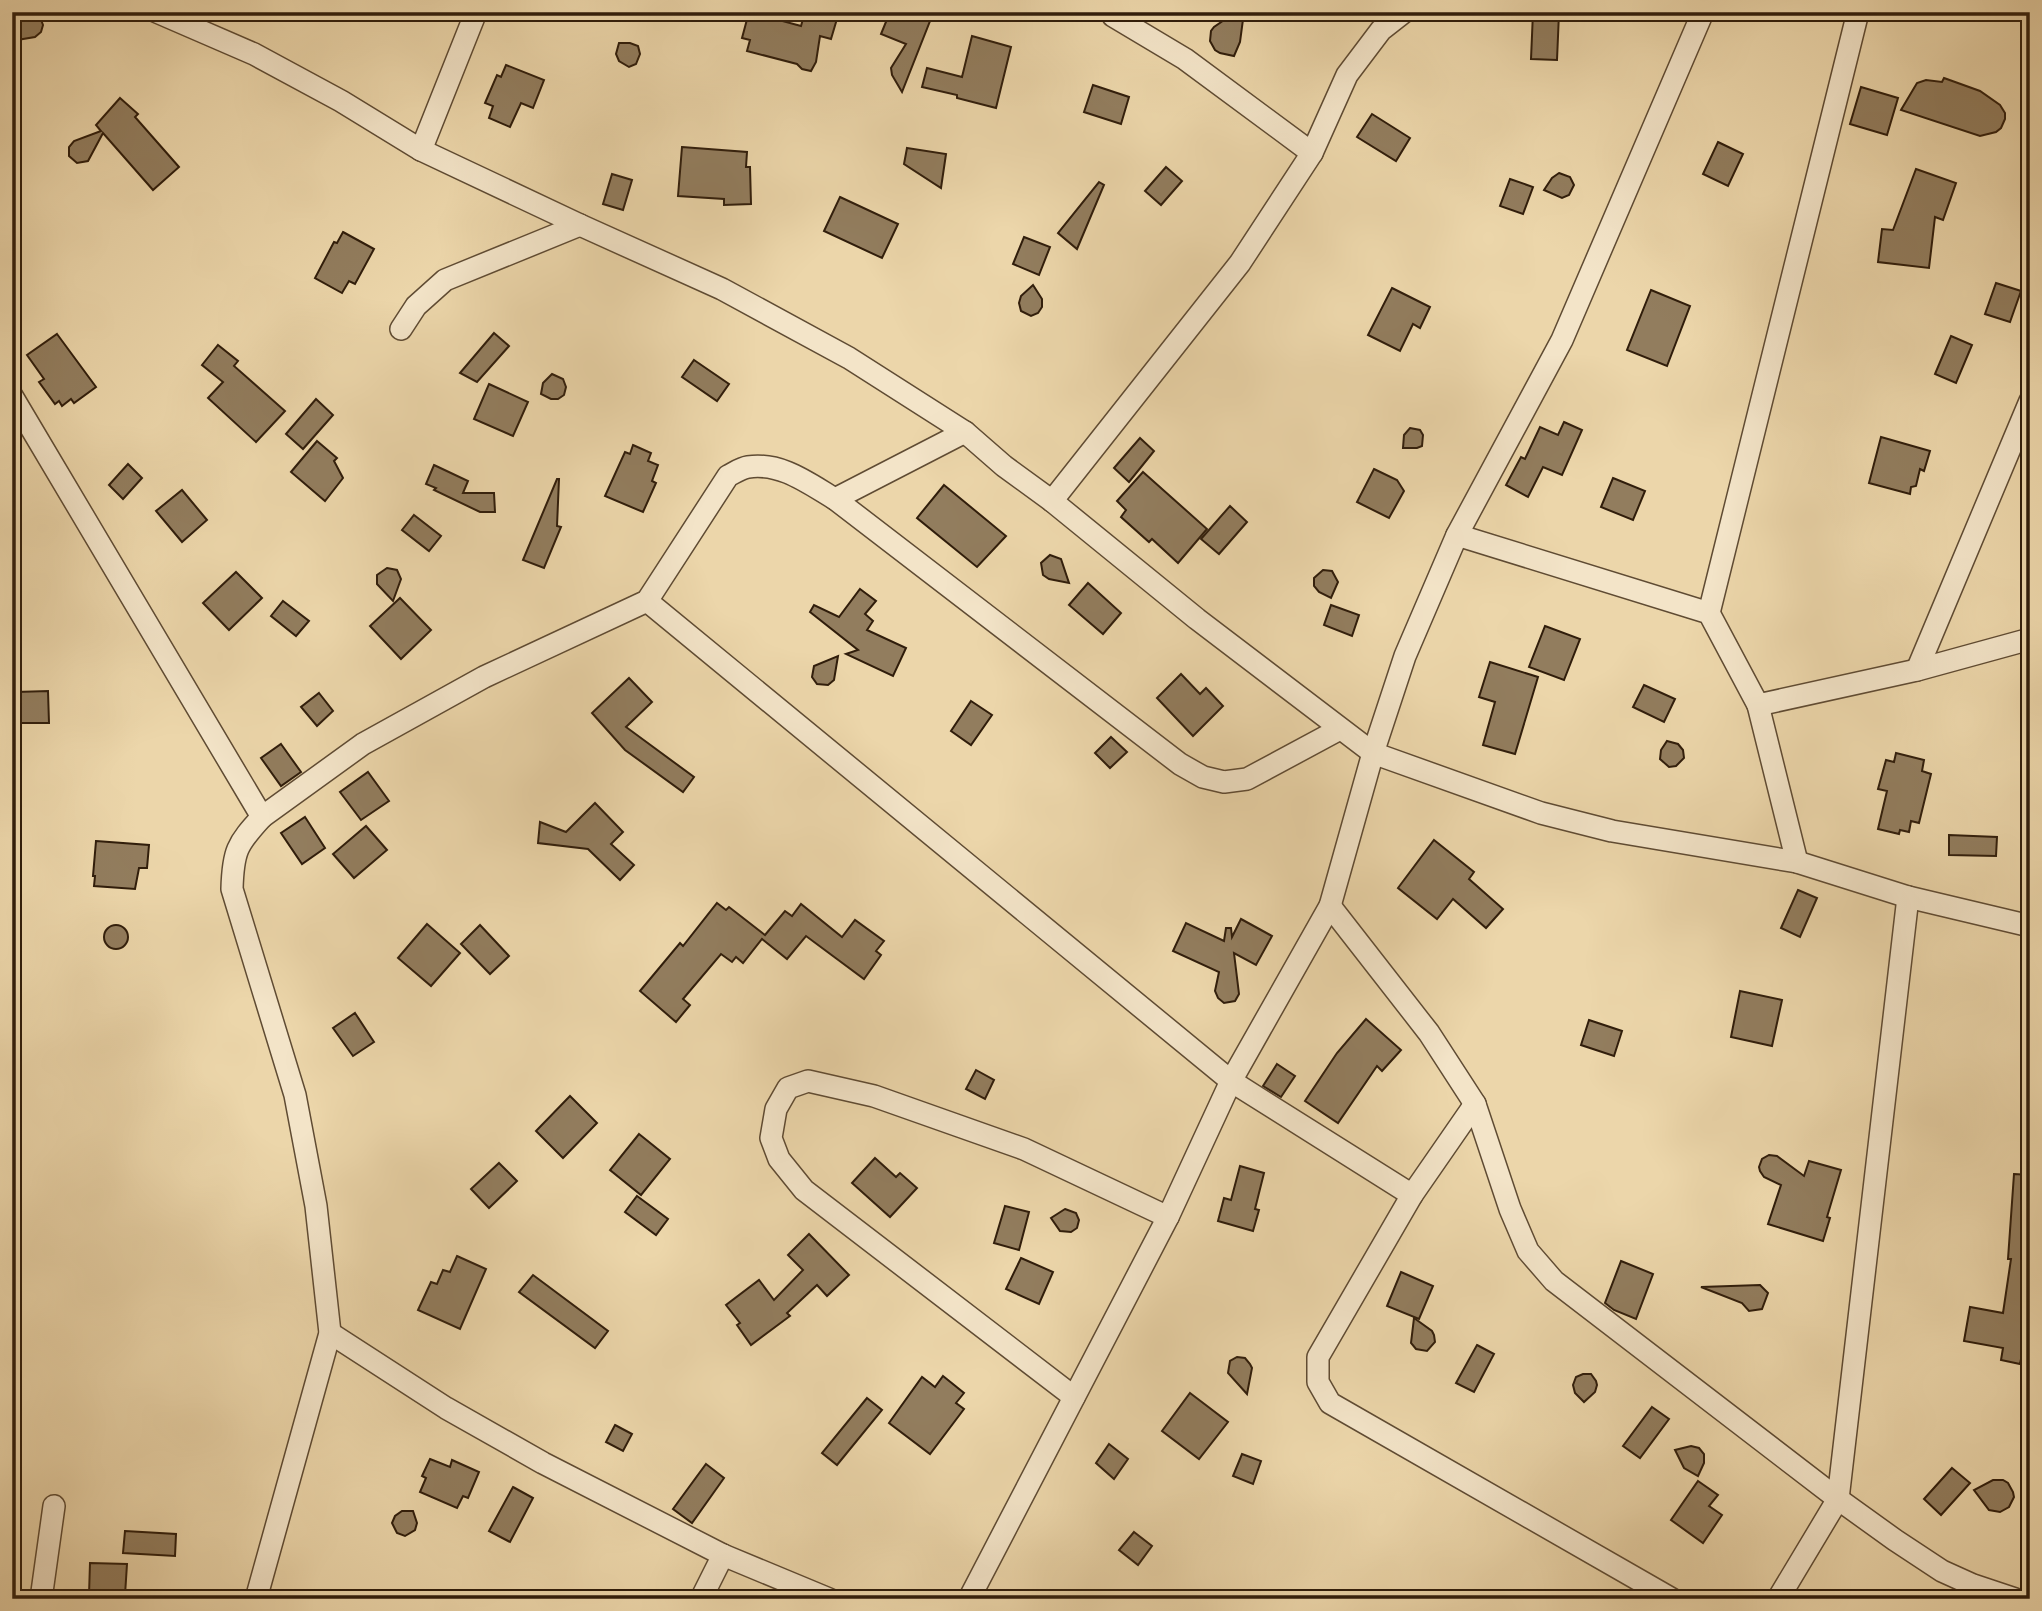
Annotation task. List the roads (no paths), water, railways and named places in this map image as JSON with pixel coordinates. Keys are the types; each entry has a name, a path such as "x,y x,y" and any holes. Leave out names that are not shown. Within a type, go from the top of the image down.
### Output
{"street":[{"path":"157,12 254,54 341,101 421,150 722,289 849,358 965,432 1197,619 1373,752 1541,813 1600,828 1797,862 1909,897 2030,926"},
{"path":"421,150 476,12"},
{"path":"1052,501 1240,263 1312,153 1347,75 1381,30 1405,12"},
{"path":"969,1599 1168,1217 1231,1081 1330,906 1373,752 1405,656 1457,535 1562,340 1703,12"},
{"path":"1797,862 1758,705 1709,613 1858,12"},
{"path":"1109,13 1185,59 1312,153"},
{"path":"401,329 416,306 445,280 580,225"},
{"path":"12,396 262,817"},
{"path":"1917,670 2030,401"},
{"path":"835,499 965,432"},
{"path":"256,1599 330,1333 316,1206 295,1095 232,889 233,862 240,841 262,817 363,744 484,677 647,601 728,476 745,467 768,466 792,473 835,499 1180,764 1203,777 1224,782 1247,779 1340,729"},
{"path":"1457,535 1709,613"},
{"path":"647,601 1231,1081 1412,1195"},
{"path":"1758,705 1917,670 2030,639"},
{"path":"1778,1599 1838,1499 1909,897"},
{"path":"1330,906 1429,1033 1475,1104 1510,1209 1528,1251 1554,1281 1838,1499 1942,1571 2010,1598"},
{"path":"1074,1397 804,1190 779,1159 771,1138 776,1109 788,1088 808,1081 874,1096 1024,1149 1168,1217"},
{"path":"1475,1104 1412,1195 1318,1357 1318,1382 1330,1403 1672,1599"},
{"path":"330,1333 446,1408 531,1457 723,1555 829,1599"},
{"path":"41,1599 54,1506"},
{"path":"701,1599 723,1555"}]}
